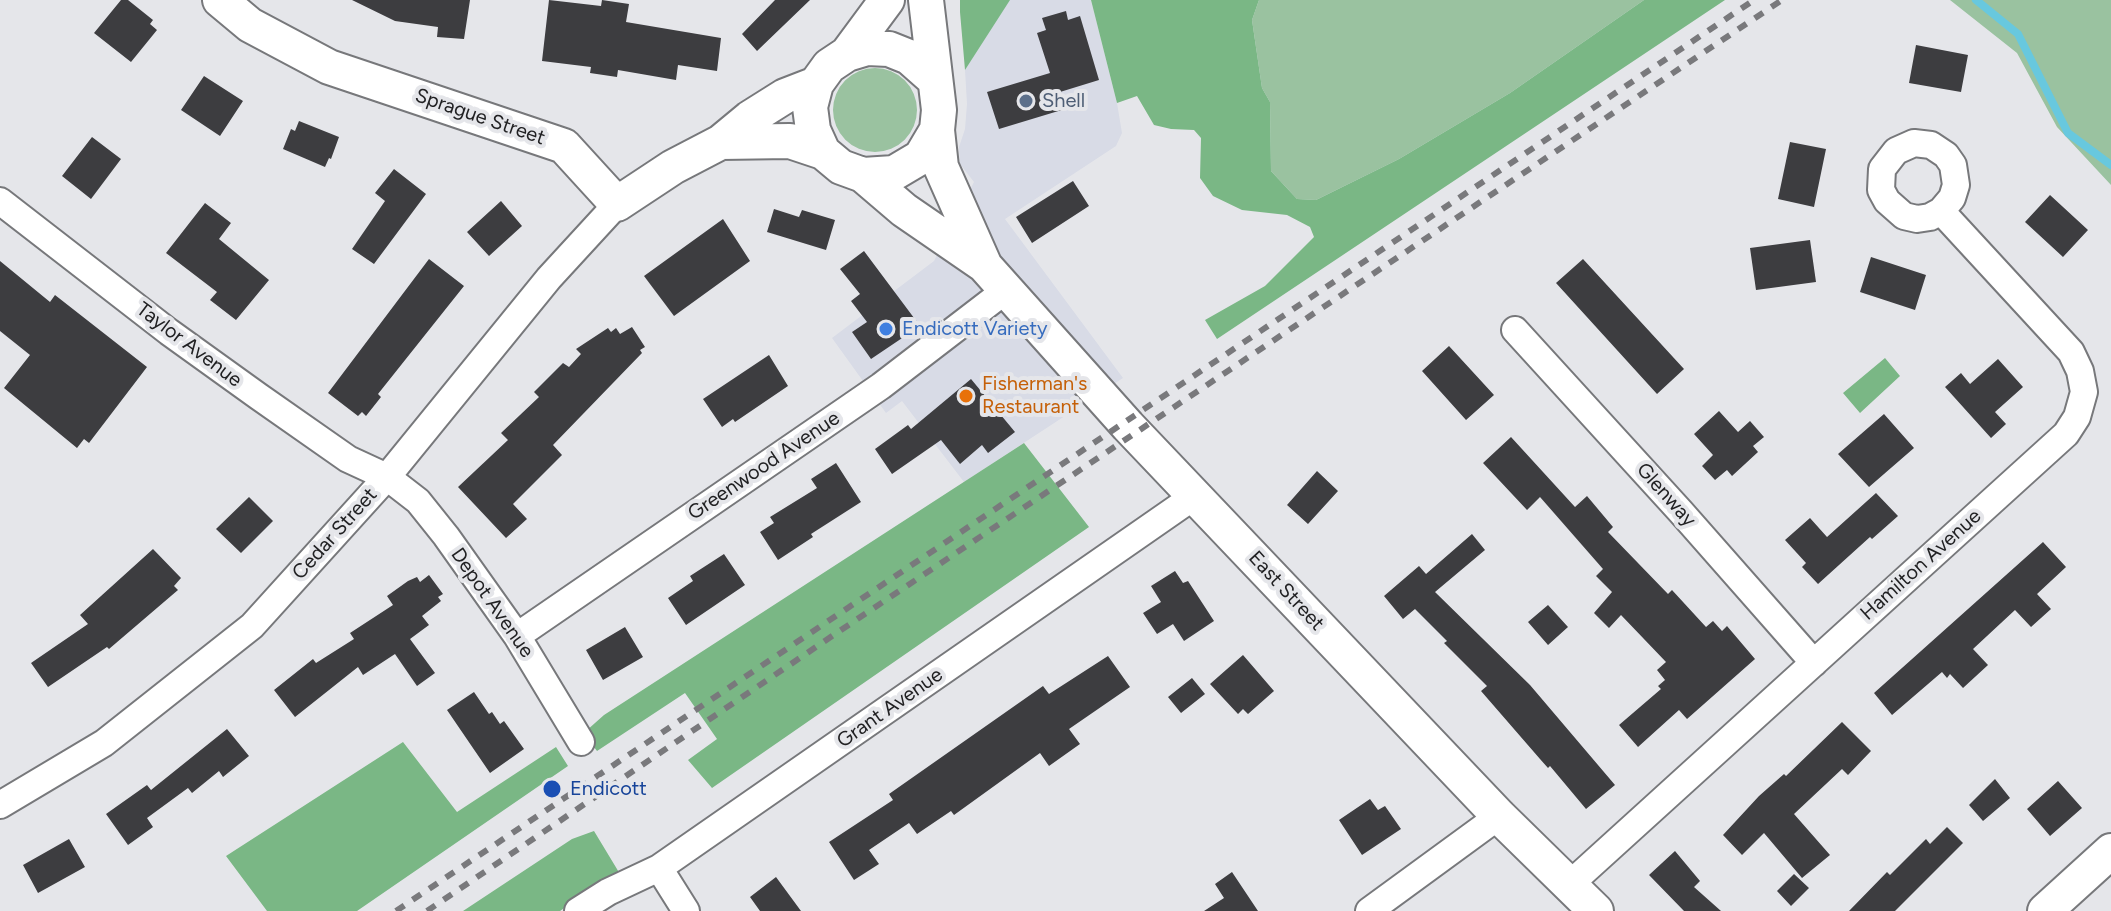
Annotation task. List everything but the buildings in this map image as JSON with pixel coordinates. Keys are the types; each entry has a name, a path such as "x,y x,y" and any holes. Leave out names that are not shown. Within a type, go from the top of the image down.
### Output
{"main road":[{"name":"Sprague Street","path":"220,0 250,25 329,67 564,146 617,204"},
{"path":"847,54 887,0"},
{"path":"721,142 790,141 823,152 841,167 863,175 894,173 921,157 937,130 939,110 926,0"},
{"path":"823,152 813,130 810,107 816,84 829,66 847,54 867,48 889,49 909,57 935,80"},
{"path":"617,204 673,167 721,142 785,96 816,84"},
{"name":"East Street","path":"937,130 941,167 995,277"},
{"name":"East Street","path":"863,175 904,210 995,277 1128,426 1499,816 1596,911"},
{"path":"2045,911 2111,851"}],"street":[{"name":"Taylor Avenue","path":"0,201 169,332 258,396 348,459 387,477"},
{"name":"Cedar Street","path":"0,805 104,743 252,626 387,477 549,278 617,204"},
{"name":"Hamilton Avenue","path":"1569,885 2066,434 2077,417 2084,392 2080,371 2071,352 1941,211"},
{"name":"Greenwood Avenue","path":"517,636 881,386 995,277"},
{"name":"Glenway","path":"1515,330 1814,663"},
{"name":"Depot Avenue","path":"387,477 418,501 446,536 517,636 581,742"},
{"name":"Grant Avenue","path":"578,911 608,892 659,868 1196,495"},
{"path":"1369,911 1499,816"},
{"path":"659,868 686,911"}],"shaded area":[{"path":"1009,0 1091,0 1122,133 1116,146 1005,219 1123,378 964,482 902,401 886,413 832,338 934,261 974,182 960,164 959,147 965,129 967,104 965,70"}],"green space":[{"path":"960,0 1010,0 965,70 960,12"},
{"path":"1091,0 1259,0 1252,20 1262,88 1270,102 1271,171 1297,199 1316,200 1399,159 1510,93 1644,0 1725,0 1217,339 1205,320 1265,286 1314,237 1310,227 1287,215 1242,210 1213,196 1200,178 1201,138 1194,130 1154,125 1137,96 1117,103"},
{"path":"1259,0 1644,0 1510,93 1399,159 1316,200 1297,199 1271,171 1270,102 1262,88 1252,20"},
{"path":"1950,0 2111,0 2111,185 2057,127 2017,53"},
{"path":"875,68 891,71 905,80 914,94 917,110 914,126 905,140 891,149 875,152 859,149 845,140 836,126 833,110 836,94 845,80 859,71"},
{"path":"1885,358 1900,376 1860,413 1843,393"},
{"path":"1024,443 1089,527 712,788 688,760 717,739 685,693 597,751 594,747 586,731 604,715"},
{"path":"403,742 457,812 556,747 568,766 357,911 267,911 226,856"},
{"path":"594,831 623,879 585,894 560,911 463,911 572,839"}],"waterway":[{"path":"1976,0 2018,34 2068,133 2111,165"}],"railway":[{"path":"396,911 1754,0"},
{"path":"427,911 1782,0"}],"place":[{"name":"Shell","path":"1026,101"},
{"name":"Endicott Variety","path":"886,329"},
{"name":"Fisherman's Restaurant","path":"966,396"},
{"name":"Endicott","path":"552,789"}]}
